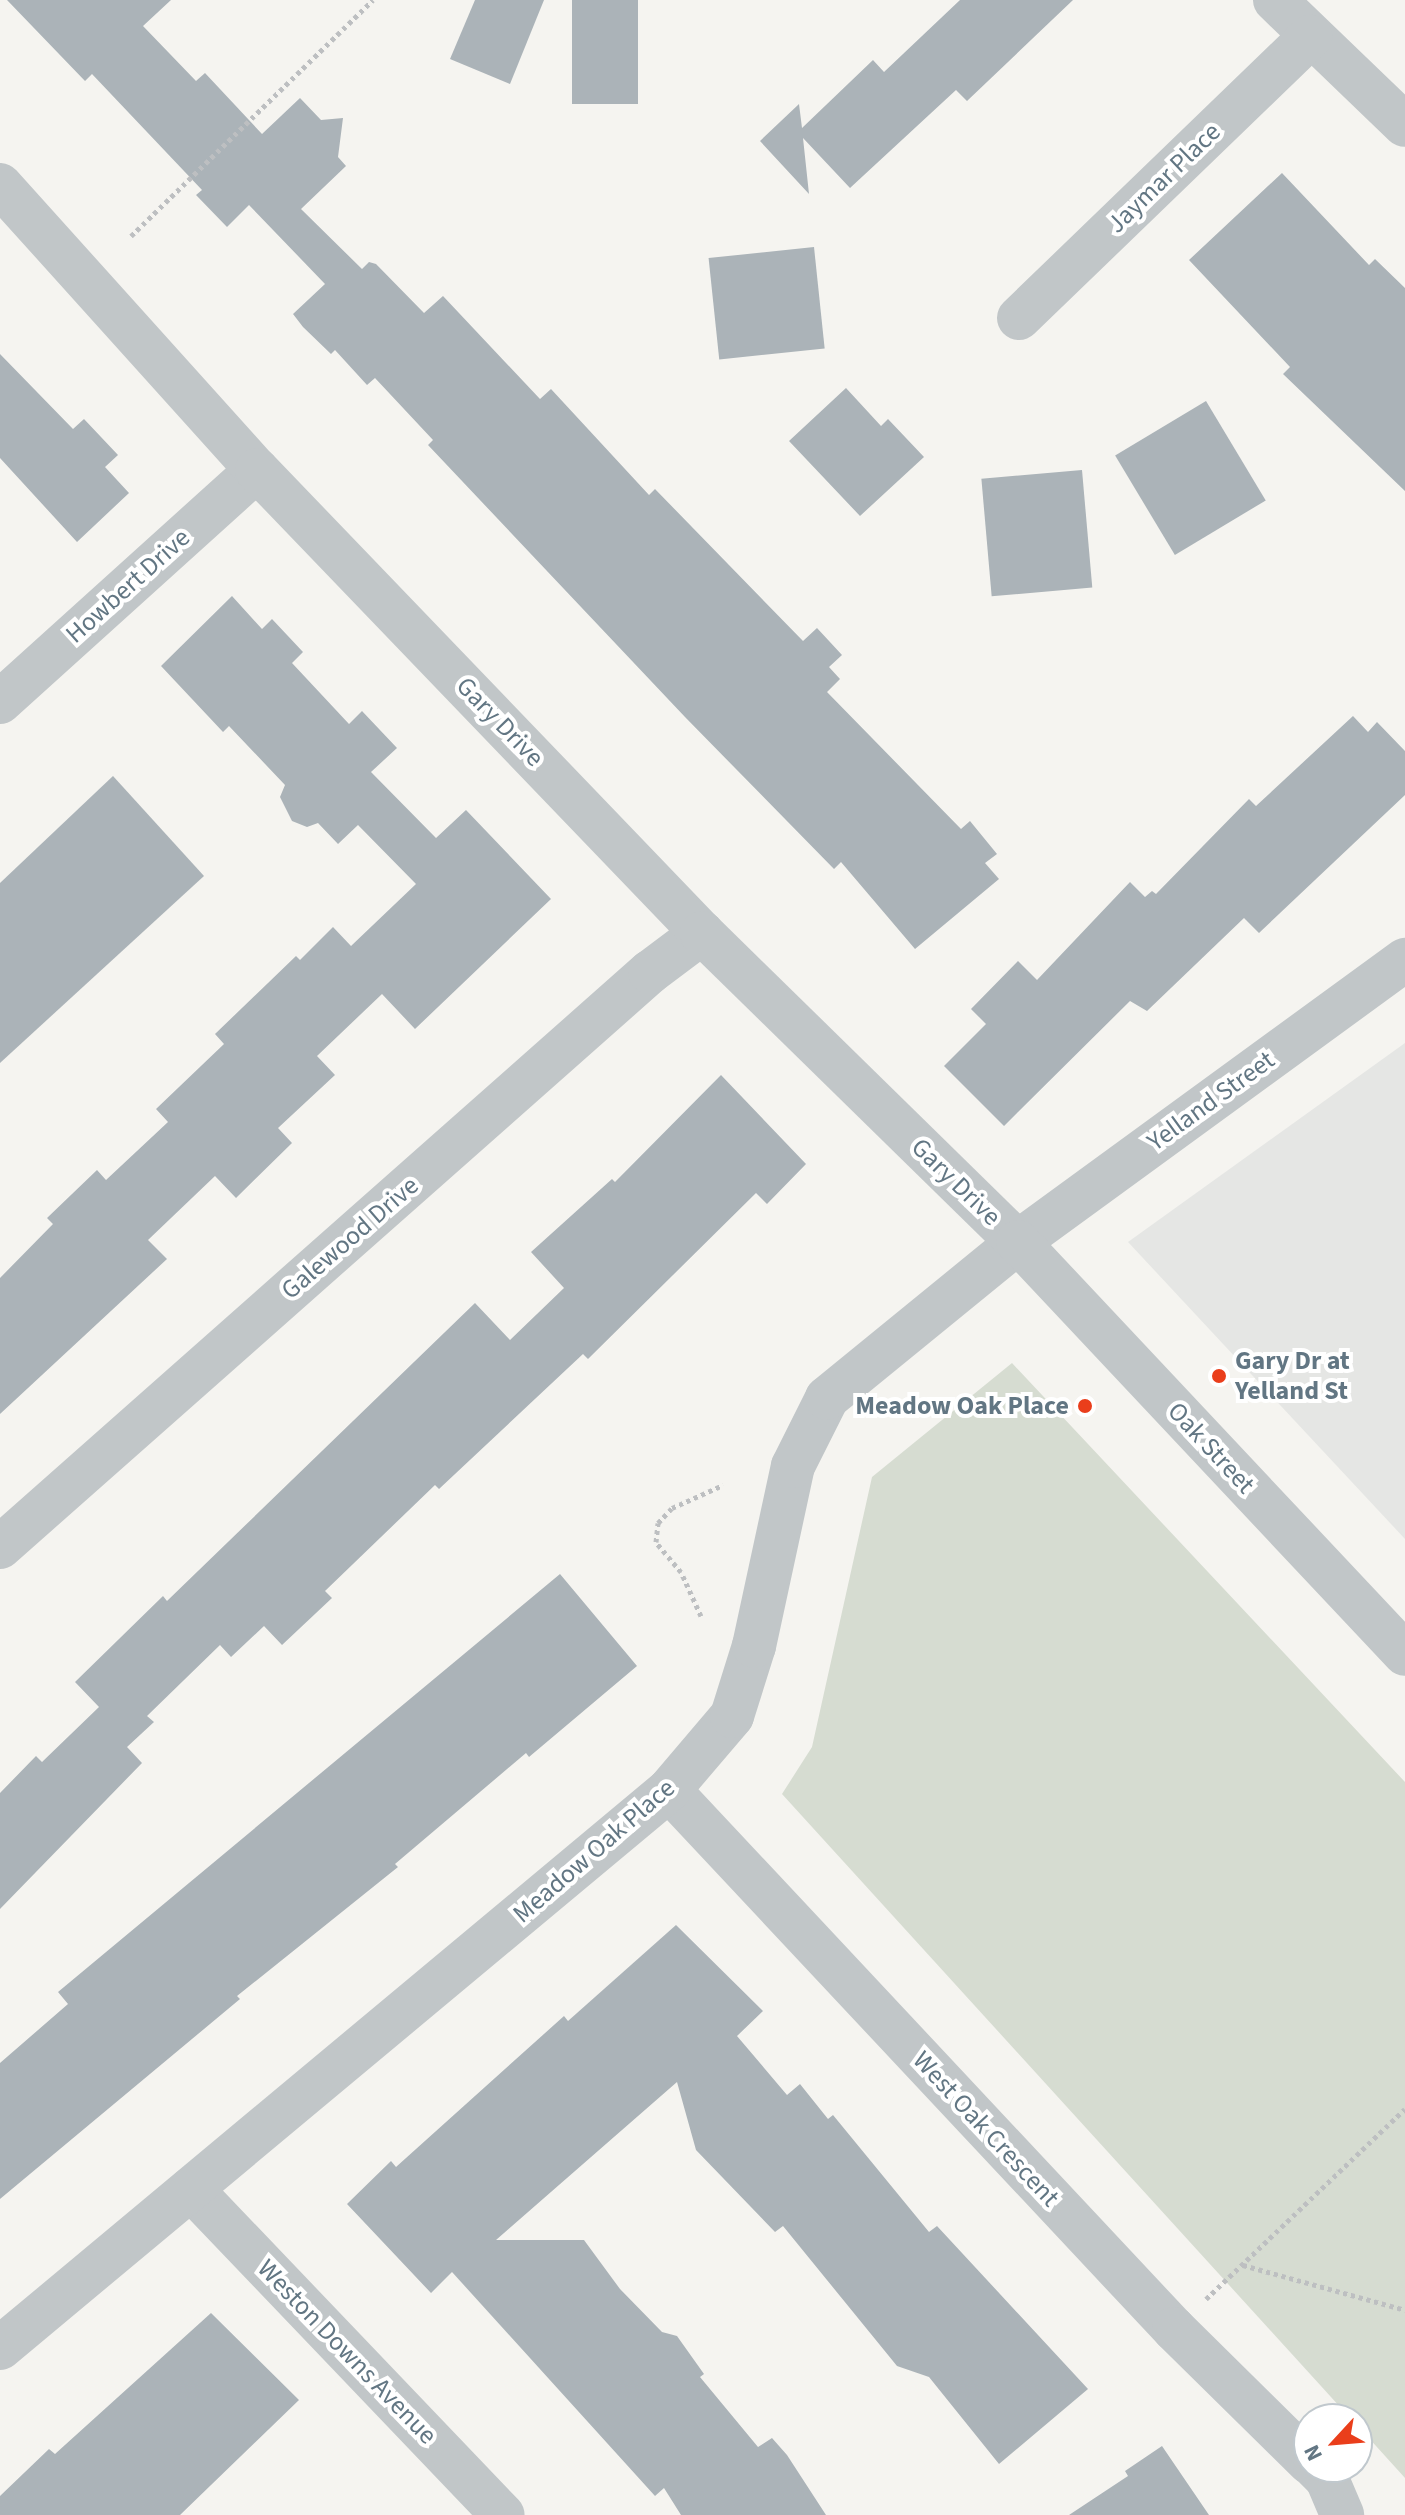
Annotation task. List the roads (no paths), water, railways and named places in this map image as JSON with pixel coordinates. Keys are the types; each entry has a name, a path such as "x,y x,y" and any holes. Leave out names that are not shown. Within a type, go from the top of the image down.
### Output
{"street":[{"path":"1275,0 1310,37 1405,125"},
{"name":"Jaymar Place","path":"1019,318 1310,37"},
{"name":"Gary Drive","path":"0,185 257,470 702,933 1018,1242"},
{"name":"Howbert Drive","path":"0,702 257,470"},
{"name":"Galewood Drive","path":"0,1547 650,972 702,933"},
{"name":"Yelland Street","path":"1018,1242 1405,960"},
{"name":"Oak Street","path":"1018,1242 1405,1654"},
{"name":"Meadow Oak Place","path":"0,2348 669,1790 732,1716 754,1646 793,1466 827,1398 1018,1242"},
{"name":"West Oak Crescent","path":"669,1790 1174,2329 1293,2446"},
{"name":"Weston Downs Avenue","path":"191,2189 503,2515"},
{"path":"1329,2483 1342,2515"}],"place":[{"name":"Gary Dr at Yelland St","path":"1219,1376"},
{"name":"Meadow Oak Place","path":"1085,1406"}]}
